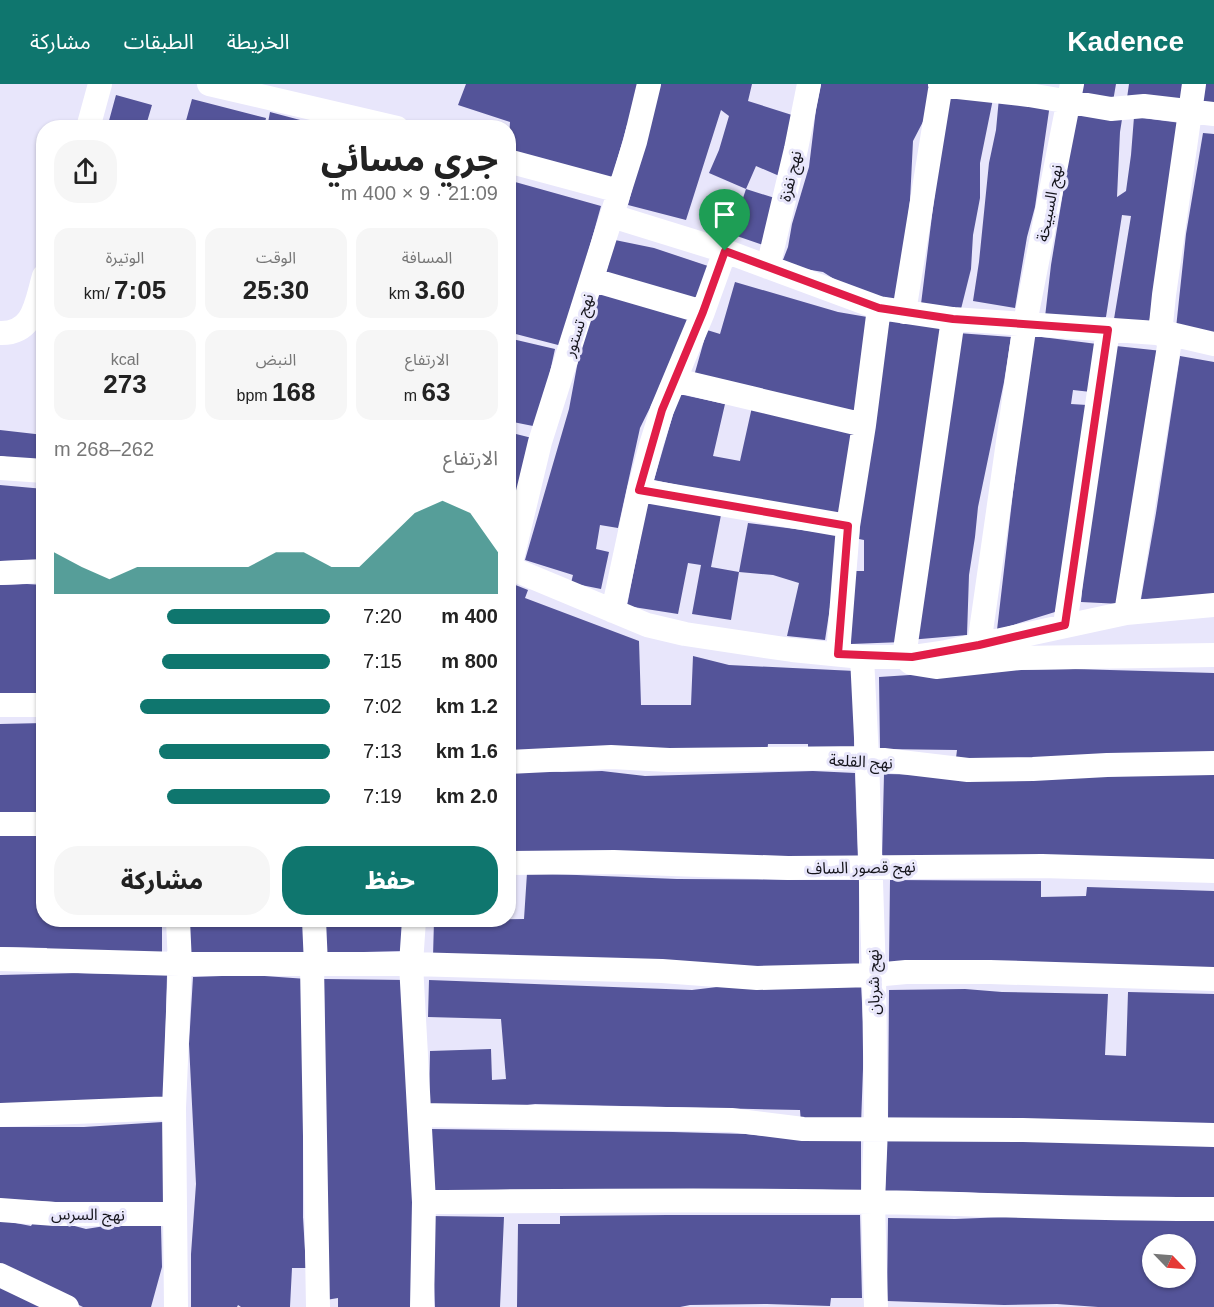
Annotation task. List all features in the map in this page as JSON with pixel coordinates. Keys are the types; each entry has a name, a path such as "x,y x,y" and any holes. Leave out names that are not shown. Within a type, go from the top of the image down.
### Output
{"street":[{"path":"90,120 100,84"},
{"path":"210,84 365,120"},
{"name":"نهج تستور","path":"516,539 540,442 635,142 649,84"},
{"name":"نهج نفزة","path":"768,267 809,84"},
{"path":"1126,613 1165,334 1165,283 1194,84"},
{"path":"904,312 940,85 1029,95 1071,93 1111,109 1144,106 1214,114"},
{"name":"نهج السبيخة","path":"979,645 1025,323 1071,93"},
{"path":"516,163 620,191"},
{"path":"612,216 725,251 879,308 953,319 1165,334 1214,344"},
{"path":"613,611 639,490 662,410 703,312 725,251"},
{"path":"592,280 703,312"},
{"path":"0,333 10,333 23,328 31,317 36,301"},
{"name":"نهج شربان","path":"876,1307 873,1202 876,1128 874,975 867,758 850,656 848,526 879,308"},
{"path":"904,657 953,319"},
{"path":"1065,625 1108,330"},
{"path":"675,380 864,425"},
{"path":"0,468 36,470"},
{"path":"639,490 848,526"},
{"path":"516,570 647,625 685,634 850,656 904,657 946,652 1126,613 1214,605"},
{"path":"0,573 36,571"},
{"path":"904,657 911,663 936,667 1020,658 1214,655"},
{"path":"0,705 36,705"},
{"name":"نهج القلعة","path":"516,762 611,757 692,760 867,758 968,770 1214,763"},
{"path":"0,824 36,824"},
{"name":"نهج قصور الساف","path":"516,863 614,862 743,867 1042,866 1214,871"},
{"path":"176,1307 174,1108 180,964 178,927"},
{"path":"314,927 318,1307"},
{"path":"414,927 411,964 423,1202 422,1307"},
{"path":"0,959 180,964 411,964 662,971 757,978 906,972 990,972 1214,979"},
{"path":"0,1115 174,1108"},
{"path":"420,1115 731,1120 803,1129 876,1128 1214,1135"},
{"path":"423,1202 671,1200 873,1202 1102,1209 1214,1209"},
{"name":"نهج السرس","path":"0,1210 55,1214 176,1214"},
{"path":"0,1275 67,1307"}],"building":[{"path":"466,84 641,84 634,127 627,125 612,178 516,153 516,120 504,120 458,105"},
{"path":"659,84 752,84 748,101 792,115 784,178 756,166 746,189 709,173 719,150 729,116 721,110 686,220 628,205"},
{"path":"821,84 935,84 929,110 913,141 910,201 898,300 853,291 823,272 781,265 809,167"},
{"path":"1083,84 1116,84 1112,107 1080,103"},
{"path":"1129,84 1186,84 1184,103 1127,98"},
{"path":"1202,84 1214,84 1214,109 1198,108"},
{"path":"116,95 152,105 148,120 109,120"},
{"path":"947,95 993,99 980,163 980,198 973,235 971,269 961,309 921,304"},
{"path":"999,98 1050,104 1035,207 1027,237 1015,308 973,301"},
{"path":"192,99 266,118 266,120 186,120"},
{"path":"1077,108 1123,113 1117,197 1126,191 1134,117 1181,123 1149,324 1114,319 1131,216 1122,215 1106,317 1086,321 1045,317 1051,265"},
{"path":"270,112 300,120 268,120"},
{"path":"1203,133 1214,134 1214,333 1176,328 1186,234"},
{"path":"516,182 601,206 562,346 516,334"},
{"path":"746,189 778,199 763,245 731,234"},
{"path":"615,240 654,248 711,267 695,304 604,280"},
{"path":"735,282 838,312 873,318 854,416 694,376 707,330 720,334"},
{"path":"598,285 696,314 640,428 618,528 600,525 596,549 609,552 601,589 571,583 573,575 525,560 569,409 577,366"},
{"path":"888,320 946,327 903,642 851,644 851,605 855,571 864,571 864,540 859,539 861,508"},
{"path":"958,333 1011,337 978,507 969,575 967,635 909,640"},
{"path":"1034,336 1097,344 1091,392 1073,390 1071,404 1087,405 1062,587 1055,612 997,630 1017,458"},
{"path":"516,340 555,349 538,427 516,423"},
{"path":"1116,346 1162,351 1121,604 1081,602 1085,555"},
{"path":"1180,356 1214,362 1214,595 1141,599 1156,513"},
{"path":"679,394 725,404 713,456 740,461 752,407 858,430 843,520 654,480"},
{"path":"0,430 36,434 36,461 0,456"},
{"path":"516,434 532,438 516,493"},
{"path":"0,485 36,488 36,560 0,561"},
{"path":"648,498 721,515 711,567 739,572 731,620 692,614 701,565 688,563 678,614 627,606"},
{"path":"748,523 841,535 825,640 787,636 799,583 773,575 739,572"},
{"path":"0,585 36,585 36,697 0,699"},
{"path":"516,585 528,590 525,598 639,641 641,705 691,705 693,656 729,665 855,671 854,755 808,755 808,744 768,744 767,754 516,755"},
{"path":"1075,669 1214,673 1214,755 955,766 957,750 880,749 879,677 986,670"},
{"path":"36,723 36,819 0,819 0,724"},
{"path":"516,770 602,771 645,776 813,771 855,773 858,861 516,859"},
{"path":"1214,771 1214,866 882,859 884,774"},
{"path":"36,831 36,927 162,927 162,955 45,957 47,948 0,947 0,833"},
{"path":"527,873 677,879 859,880 859,972 433,957 434,927 516,927 516,919 524,919"},
{"path":"890,880 1041,881 1041,897 1086,896 1087,887 1214,891 1214,972 889,962"},
{"path":"185,927 306,927 306,963 187,957"},
{"path":"324,927 404,927 403,951 325,953"},
{"path":"78,973 167,975 164,1101 0,1106 0,975"},
{"path":"251,975 307,979 303,1137 303,1217 306,1268 292,1268 290,1307 241,1307 238,1305 237,1307 191,1307 191,1254 196,1184 189,1044 193,977"},
{"path":"324,979 407,980 414,1151 414,1307 338,1307 338,1298 326,1300"},
{"path":"429,980 692,990 717,987 861,984 864,1041 861,1125 801,1123 800,1110 535,1104 505,1108 429,1107 430,1051 491,1049 492,1080 506,1079 501,1019 428,1017"},
{"path":"965,989 1108,994 1105,1055 1126,1056 1128,992 1214,994 1214,1128 888,1120 889,990"},
{"path":"163,1122 165,1206 0,1199 0,1127 84,1127"},
{"path":"431,1129 673,1132 746,1134 799,1139 861,1139 861,1197 430,1193"},
{"path":"887,1136 1214,1142 1214,1202 885,1191"},
{"path":"860,1215 862,1298 831,1298 830,1306 767,1304 680,1307 517,1307 518,1224 560,1224 560,1216"},
{"path":"37,1216 86,1229 124,1223 161,1226 162,1267 151,1307 83,1307 0,1266 0,1220 31,1226"},
{"path":"431,1216 504,1217 500,1307 435,1307"},
{"path":"1214,1217 1214,1307 1098,1307 1057,1304 1004,1305 887,1301 888,1218"},
{"path":"0,1286 45,1307 0,1307"}],"route":[{"path":"725,251 879,308 953,319 1108,330 1065,625 946,652 912,657 862,657 838,654 848,526 639,490 662,410 703,312 725,251"}]}
